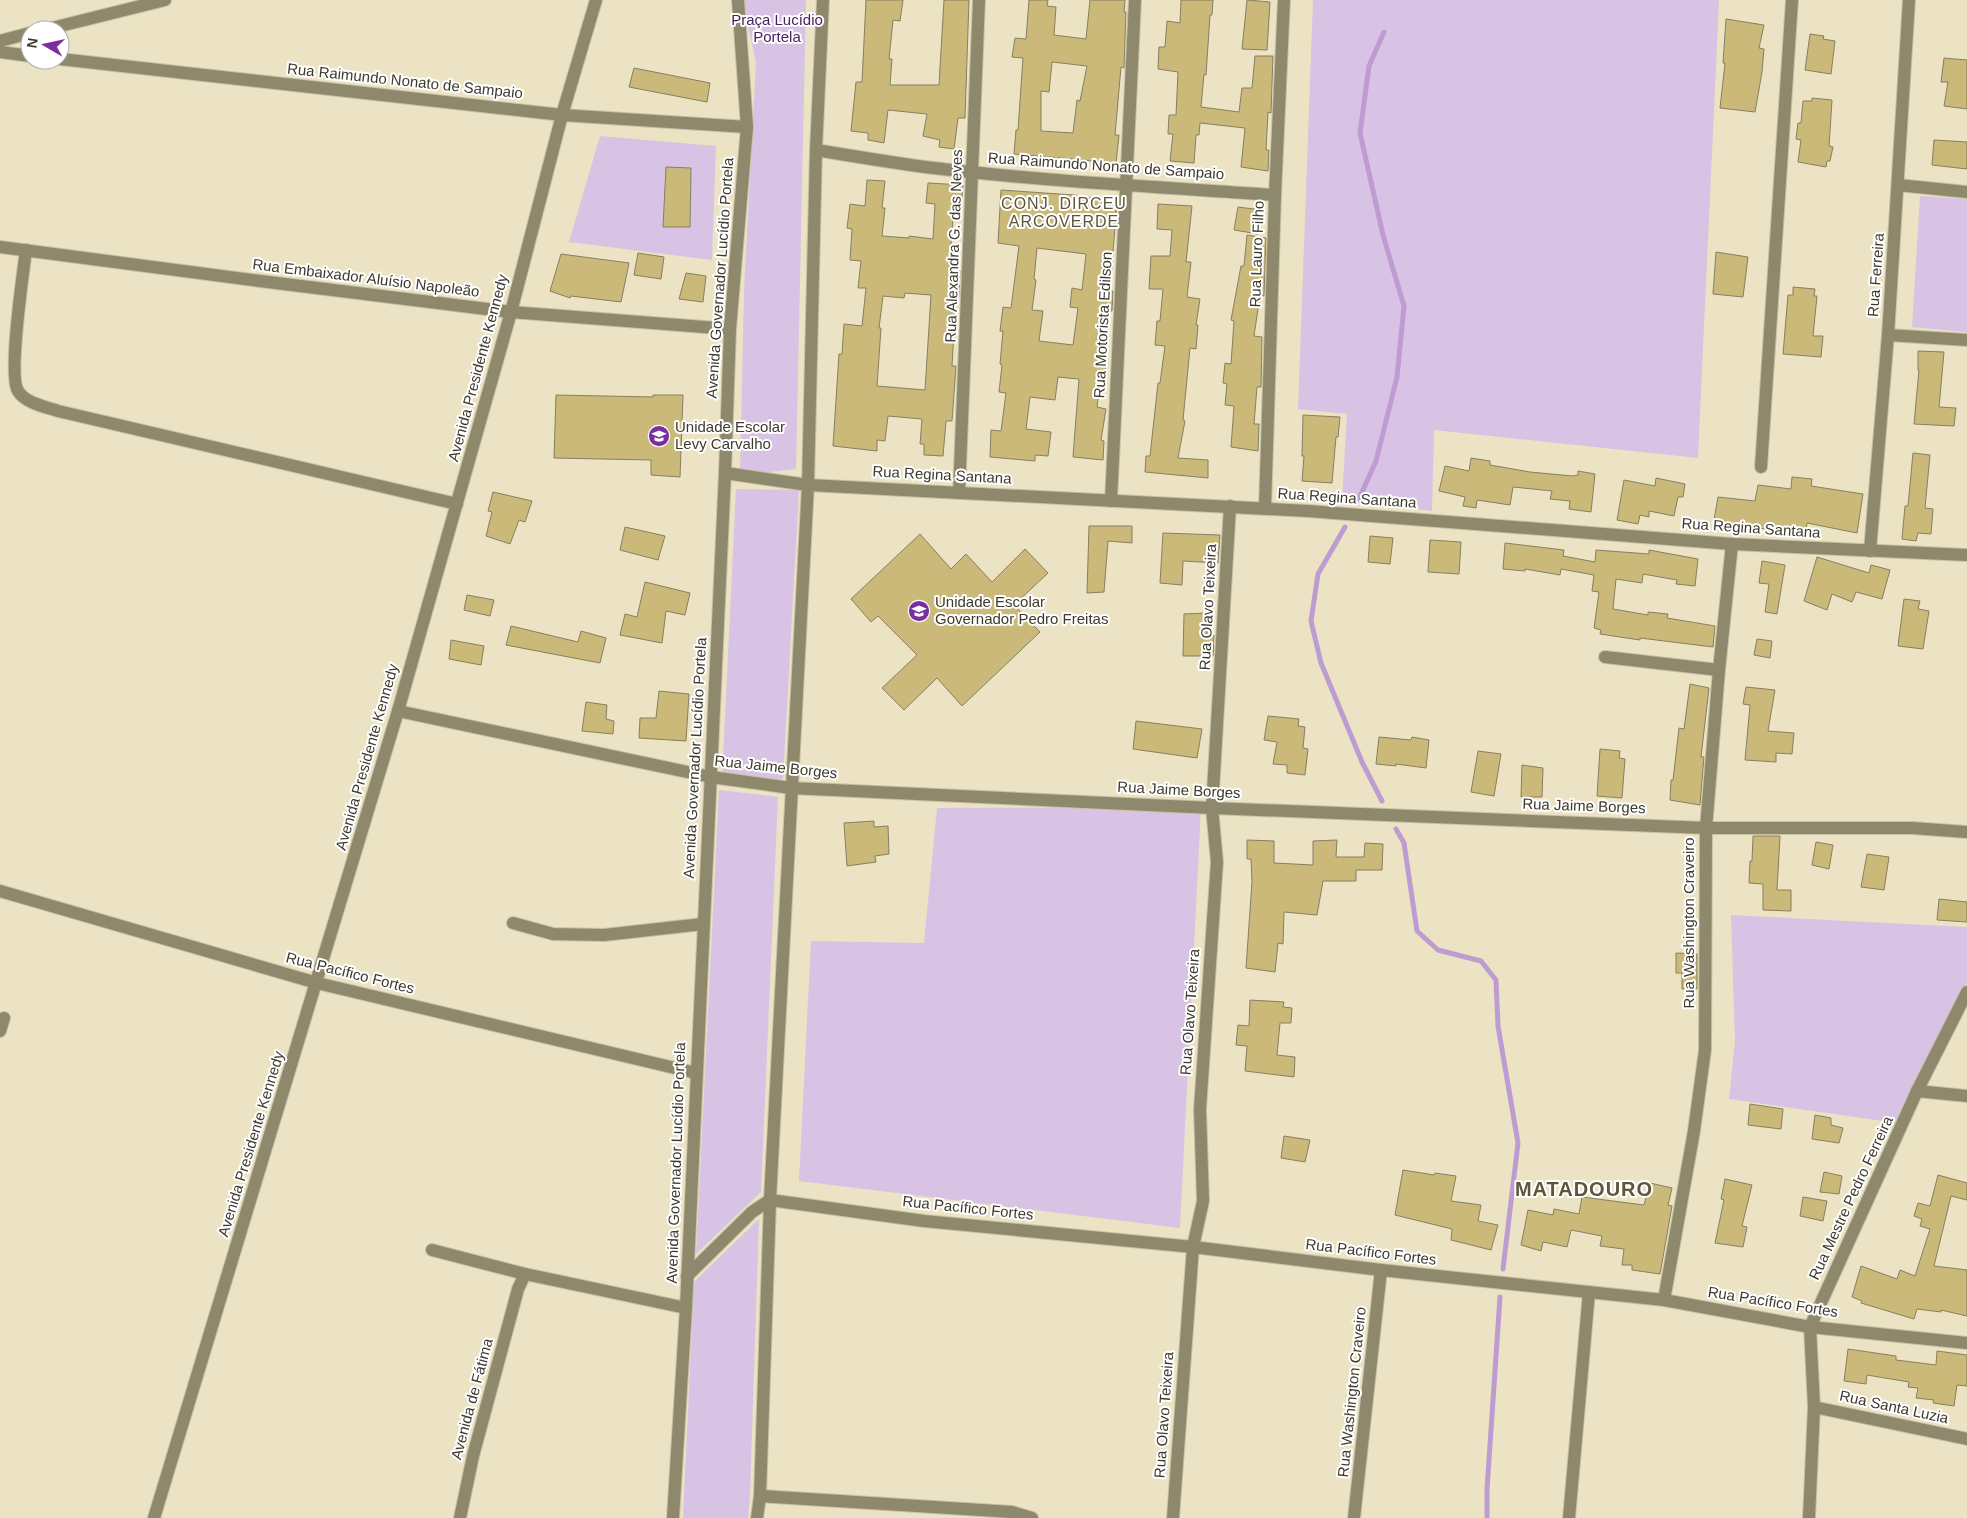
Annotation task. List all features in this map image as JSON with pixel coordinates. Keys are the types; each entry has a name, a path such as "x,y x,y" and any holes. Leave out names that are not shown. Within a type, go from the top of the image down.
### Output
{"street":[{"path":"70,24 165,0"},
{"name":"Avenida Presidente Kennedy","path":"154,1518 398,711 511,312 562,115 596,0"},
{"name":"Avenida Governador Lucídio Portela","path":"673,1518 686,1308 730,329 747,127 738,0"},
{"path":"757,1518 760,1496 770,1200 808,485 816,150 823,0"},
{"name":"Rua Alexandra G. das Neves","path":"959,493 980,0"},
{"name":"Rua Motorista Edilson","path":"1111,501 1135,0"},
{"name":"Rua Lauro Filho","path":"1265,508 1275,195 1284,0"},
{"path":"1761,467 1792,0"},
{"name":"Rua Ferreira","path":"1870,551 1888,335 1910,0"},
{"path":"0,41 20,36"},
{"path":"0,52 20,55"},
{"name":"Rua Raimundo Nonato de Sampaio","path":"70,60 562,115 747,127"},
{"name":"Rua Raimundo Nonato de Sampaio","path":"816,150 925,167 973,172 1275,195"},
{"path":"1898,185 1967,192"},
{"name":"Rua Embaixador Aluísio Napoleão","path":"0,247 511,312 730,329"},
{"path":"26,250 15,352 16,385 18,392 28,400 58,411 457,504"},
{"path":"1888,335 1967,340"},
{"name":"Rua Regina Santana","path":"725,473 808,485 1265,508 1732,544 1967,555"},
{"name":"Rua Olavo Teixeira","path":"1173,1518 1193,1247 1203,1201 1200,1109 1217,862 1212,808 1230,506"},
{"name":"Rua Washington Craveiro","path":"1664,1300 1694,1130 1705,1050 1706,828 1732,544"},
{"path":"1605,657 1719,670"},
{"name":"Rua Jaime Borges","path":"398,711 711,777 791,788 1212,808 1706,828 1912,828 1967,832"},
{"name":"Rua Pacífico Fortes","path":"0,890 317,983 696,1073"},
{"path":"513,923 553,934 604,935 702,924"},
{"name":"Rua Mestre Pedro Ferreira","path":"1809,1518 1814,1407 1810,1327 1918,1090 1967,992"},
{"path":"0,1031 4,1018"},
{"path":"1918,1090 1967,1096"},
{"path":"687,1276 752,1212 770,1200"},
{"name":"Rua Pacífico Fortes","path":"770,1200 924,1221 1193,1247 1380,1270 1664,1300 1810,1327 1967,1343"},
{"path":"432,1250 525,1274 686,1308"},
{"name":"Rua Washington Craveiro","path":"1354,1518 1380,1270"},
{"name":"Avenida de Fátima","path":"460,1518 473,1456 518,1289 525,1274"},
{"path":"1569,1518 1589,1292"},
{"name":"Rua Santa Luzia","path":"1814,1407 1967,1439"},
{"path":"760,1496 1012,1512 1032,1518"}],"green space":[{"name":"Praça Lucídio Portela","path":"742,0 806,0 796,469 740,475 744,291 756,62"},
{"path":"1313,0 1719,0 1698,458 1434,430 1432,511 1342,500 1347,414 1298,409"},
{"path":"600,136 716,146 712,260 569,242"},
{"path":"1920,196 1967,199 1967,332 1912,327"},
{"path":"736,489 799,490 783,779 722,779"},
{"path":"719,790 778,797 761,1192 696,1254"},
{"path":"1201,807 1180,1228 799,1181 811,941 924,943 937,808"},
{"path":"1731,915 1967,927 1967,982 1897,1123 1729,1099 1735,1041"},
{"path":"759,1219 748,1518 683,1518 694,1282"}],"building":[{"path":"866,0 903,0 900,21 893,20 889,59 892,59 890,85 939,85 944,0 969,0 965,118 958,118 954,149 939,147 940,140 923,136 927,114 888,110 884,143 868,140 868,133 851,131 856,82 862,82"},
{"path":"1029,0 1048,0 1047,6 1056,7 1054,35 1086,39 1090,0 1125,0 1124,68 1121,67 1115,135 1119,135 1116,163 1014,154 1016,130 1018,130 1023,58 1012,57 1015,38 1026,39","holes":["1052,62 1087,66 1080,101 1077,100 1073,133 1041,131 1041,91 1049,92"]},
{"path":"1181,0 1213,0 1201,107 1239,112 1242,88 1252,88 1255,56 1273,56 1271,113 1268,112 1266,150 1269,150 1268,171 1241,167 1245,128 1200,123 1199,135 1196,135 1194,163 1170,161 1173,134 1168,134 1169,115 1176,115 1178,72 1158,69 1159,47 1165,47 1167,21 1180,23"},
{"path":"1247,0 1270,2 1267,50 1242,49"},
{"path":"1726,19 1764,25 1759,48 1764,49 1762,72 1755,112 1720,108 1725,63 1723,63"},
{"path":"1810,34 1824,36 1823,39 1835,41 1831,74 1805,70"},
{"path":"1944,58 1967,60 1967,109 1944,106 1948,82 1941,82"},
{"path":"634,68 710,83 707,102 629,87"},
{"path":"1812,98 1832,100 1829,146 1833,147 1830,161 1827,161 1826,167 1798,162 1801,140 1796,139 1798,123 1801,123 1803,101 1812,101"},
{"path":"1934,140 1967,142 1967,169 1932,165"},
{"path":"666,167 691,168 690,227 663,227"},
{"path":"867,180 885,181 882,208 885,208 882,236 909,238 909,236 933,239 935,204 926,203 928,183 963,185 961,207 954,206 949,271 960,271 959,297 956,297 952,366 956,366 952,421 946,421 943,456 924,455 924,444 920,444 922,419 888,416 885,441 877,440 877,451 833,446 839,354 842,354 844,324 862,326 866,288 858,288 861,261 850,260 852,229 847,228 850,204 865,206","holes":["905,293 931,295 925,390 877,386 881,328 879,328 883,296 904,298"]},
{"path":"1001,190 1074,195 1117,202 1110,291 1113,291 1112,311 1105,311 1101,354 1106,355 1105,372 1101,371 1097,407 1106,409 1101,440 1104,441 1103,460 1073,457 1079,379 1058,377 1055,400 1030,397 1026,429 1051,432 1048,456 1035,455 1035,461 990,457 991,430 1001,431 1006,393 999,392 1003,331 1000,331 1003,307 1011,308 1019,246 998,243","holes":["1037,248 1086,254 1082,290 1072,288 1070,307 1078,308 1073,345 1039,341 1043,311 1032,310 1036,280 1034,279"]},
{"path":"1158,204 1192,206 1186,262 1191,262 1187,297 1200,299 1196,325 1198,325 1196,349 1190,348 1183,420 1185,421 1178,458 1208,460 1208,478 1145,472 1146,456 1150,456 1158,383 1160,383 1165,346 1155,345 1157,321 1160,321 1163,289 1149,289 1151,256 1170,256 1172,230 1157,229"},
{"path":"1238,207 1262,210 1258,234 1234,230"},
{"path":"1247,235 1266,238 1264,296 1260,295 1254,336 1262,337 1261,387 1257,387 1254,424 1259,424 1258,451 1231,447 1234,406 1225,405 1227,384 1223,383 1225,363 1231,364 1234,321 1231,320 1241,266 1244,266"},
{"path":"1716,252 1748,257 1743,297 1713,294"},
{"path":"638,253 664,257 661,279 634,275"},
{"path":"561,254 629,263 621,302 571,296 570,298 550,291"},
{"path":"686,273 706,276 703,302 679,299"},
{"path":"1793,287 1815,289 1814,296 1817,296 1813,336 1823,336 1821,357 1783,354 1788,295 1793,295"},
{"path":"1918,351 1944,352 1939,407 1956,408 1954,426 1914,424 1919,370"},
{"path":"556,395 653,397 653,395 683,395 680,477 651,475 651,460 554,458"},
{"path":"1303,415 1340,417 1338,437 1336,437 1332,483 1302,481 1304,456 1302,456"},
{"path":"1913,453 1930,455 1925,508 1933,509 1931,534 1918,533 1916,541 1902,539 1905,506 1908,506"},
{"path":"1471,458 1490,461 1490,465 1530,472 1573,476 1578,475 1578,471 1595,474 1591,512 1569,509 1570,501 1550,499 1552,491 1513,487 1510,505 1477,500 1476,508 1463,506 1465,497 1439,491 1445,466 1469,471"},
{"path":"1792,477 1812,479 1811,486 1863,494 1857,533 1807,523 1805,535 1714,520 1718,497 1755,501 1758,485 1791,489"},
{"path":"1656,478 1685,484 1683,497 1678,497 1674,516 1649,511 1649,517 1640,515 1638,524 1617,520 1624,480 1655,486"},
{"path":"493,492 532,501 525,522 519,520 510,544 486,536 492,512 488,511"},
{"path":"1089,526 1132,526 1132,543 1108,541 1104,592 1087,593"},
{"path":"625,527 665,536 658,560 620,550"},
{"path":"1163,533 1220,535 1218,563 1183,561 1182,585 1160,583"},
{"path":"920,534 951,569 966,554 992,582 1025,549 1048,573 1014,605 1040,632 962,706 937,678 904,710 882,688 917,655 878,616 871,622 851,599"},
{"path":"1370,536 1393,538 1390,564 1368,562"},
{"path":"1430,540 1461,542 1459,574 1428,572"},
{"path":"1505,543 1564,550 1563,556 1595,562 1596,550 1649,554 1649,550 1698,559 1695,586 1676,584 1677,580 1643,574 1642,583 1616,579 1613,609 1648,615 1648,612 1668,614 1667,618 1715,626 1713,647 1600,634 1601,630 1594,628 1599,592 1592,591 1594,575 1561,569 1560,575 1525,569 1525,571 1503,569"},
{"path":"1817,557 1869,573 1871,565 1890,570 1882,599 1856,592 1852,602 1832,594 1827,610 1804,601"},
{"path":"1762,561 1785,565 1777,614 1765,612 1769,584 1759,583"},
{"path":"645,582 690,593 685,615 666,611 662,643 620,635 625,614 637,617"},
{"path":"467,595 494,600 490,616 464,610"},
{"path":"1904,599 1920,601 1918,609 1929,611 1923,649 1898,646"},
{"path":"1208,613 1207,635 1214,635 1213,656 1183,656 1184,614"},
{"path":"511,626 578,642 581,631 606,638 600,663 506,645"},
{"path":"1757,639 1772,641 1770,658 1754,655"},
{"path":"451,640 484,646 481,665 449,659"},
{"path":"1690,684 1709,688 1701,757 1704,757 1700,805 1670,800 1679,728 1684,729"},
{"path":"1746,687 1775,690 1768,731 1794,733 1792,754 1776,753 1776,762 1745,760 1750,705 1743,704"},
{"path":"659,691 689,694 686,741 639,738 640,718 656,718"},
{"path":"586,702 607,705 606,719 614,721 613,734 582,731"},
{"path":"1268,716 1299,719 1298,726 1305,727 1303,748 1308,749 1305,775 1287,773 1287,765 1273,764 1277,742 1264,740"},
{"path":"1136,721 1202,729 1197,758 1133,749"},
{"path":"1379,737 1411,740 1412,737 1429,740 1426,768 1396,764 1396,766 1376,764"},
{"path":"1600,749 1620,751 1619,758 1625,759 1622,798 1597,796"},
{"path":"1478,751 1501,754 1494,796 1471,792"},
{"path":"1522,765 1543,768 1542,797 1521,797"},
{"path":"874,821 874,827 888,826 889,854 875,856 876,862 847,866 844,823"},
{"path":"1753,836 1780,836 1777,890 1791,890 1791,911 1763,910 1763,884 1749,883"},
{"path":"1247,840 1274,841 1274,863 1313,865 1313,841 1337,840 1336,857 1364,857 1365,843 1383,844 1382,870 1356,870 1356,881 1323,881 1317,915 1284,912 1283,944 1278,943 1275,972 1246,968 1252,882 1251,859 1247,859"},
{"path":"1816,842 1833,845 1829,869 1812,865"},
{"path":"1867,854 1889,857 1884,890 1861,887"},
{"path":"1939,899 1967,902 1967,922 1937,920"},
{"path":"1676,953 1697,954 1697,989 1682,989 1682,973 1676,973"},
{"path":"1250,1000 1284,1002 1283,1007 1292,1008 1291,1023 1280,1023 1277,1055 1295,1057 1294,1077 1245,1071 1247,1046 1236,1045 1238,1025 1249,1026"},
{"path":"1750,1104 1783,1109 1781,1129 1748,1125"},
{"path":"1815,1115 1831,1118 1831,1125 1843,1128 1839,1143 1812,1139"},
{"path":"1284,1136 1310,1140 1305,1162 1281,1158"},
{"path":"1403,1170 1456,1176 1451,1201 1481,1205 1478,1221 1498,1225 1491,1250 1451,1240 1452,1229 1395,1215"},
{"path":"1824,1172 1842,1176 1839,1194 1820,1192"},
{"path":"1938,1175 1967,1183 1967,1200 1951,1196 1934,1266 1967,1270 1967,1316 1941,1310 1941,1312 1917,1309 1914,1319 1861,1303 1862,1301 1852,1297 1861,1266 1897,1279 1900,1270 1915,1276 1930,1229 1920,1226 1922,1219 1914,1216 1918,1203 1930,1206"},
{"path":"1725,1179 1752,1185 1742,1226 1747,1227 1743,1247 1715,1243 1724,1200 1721,1199"},
{"path":"1650,1183 1672,1188 1668,1205 1672,1206 1660,1274 1632,1270 1632,1265 1622,1265 1624,1249 1600,1246 1602,1236 1571,1230 1567,1247 1543,1242 1541,1251 1521,1245 1528,1210 1553,1215 1554,1209 1579,1214 1582,1197 1644,1205"},
{"path":"1803,1197 1827,1201 1823,1221 1800,1216"},
{"path":"1848,1349 1896,1356 1896,1360 1936,1365 1937,1351 1967,1355 1967,1386 1957,1385 1954,1406 1933,1403 1934,1400 1916,1398 1918,1388 1908,1387 1909,1382 1867,1375 1866,1384 1844,1381"}],"waterway":[{"path":"1358,501 1376,461 1397,377 1404,306 1383,235 1360,133 1369,66 1384,32"},
{"path":"1345,527 1318,574 1311,621 1321,663 1362,762 1382,801"},
{"path":"1396,829 1404,843 1417,931 1438,950 1481,961 1496,980 1498,1026 1518,1143 1503,1269"},
{"path":"1487,1518 1487,1489 1500,1297"}],"place":[{"name":"Unidade Escolar Levy Carvalho","path":"659,436"},
{"name":"Unidade Escolar Governador Pedro Freitas","path":"919,611"}],"district":[{"name":"CONJ. DIRCEU ARCOVERDE","path":"1064,212"},
{"name":"MATADOURO","path":"1584,1189"}]}
